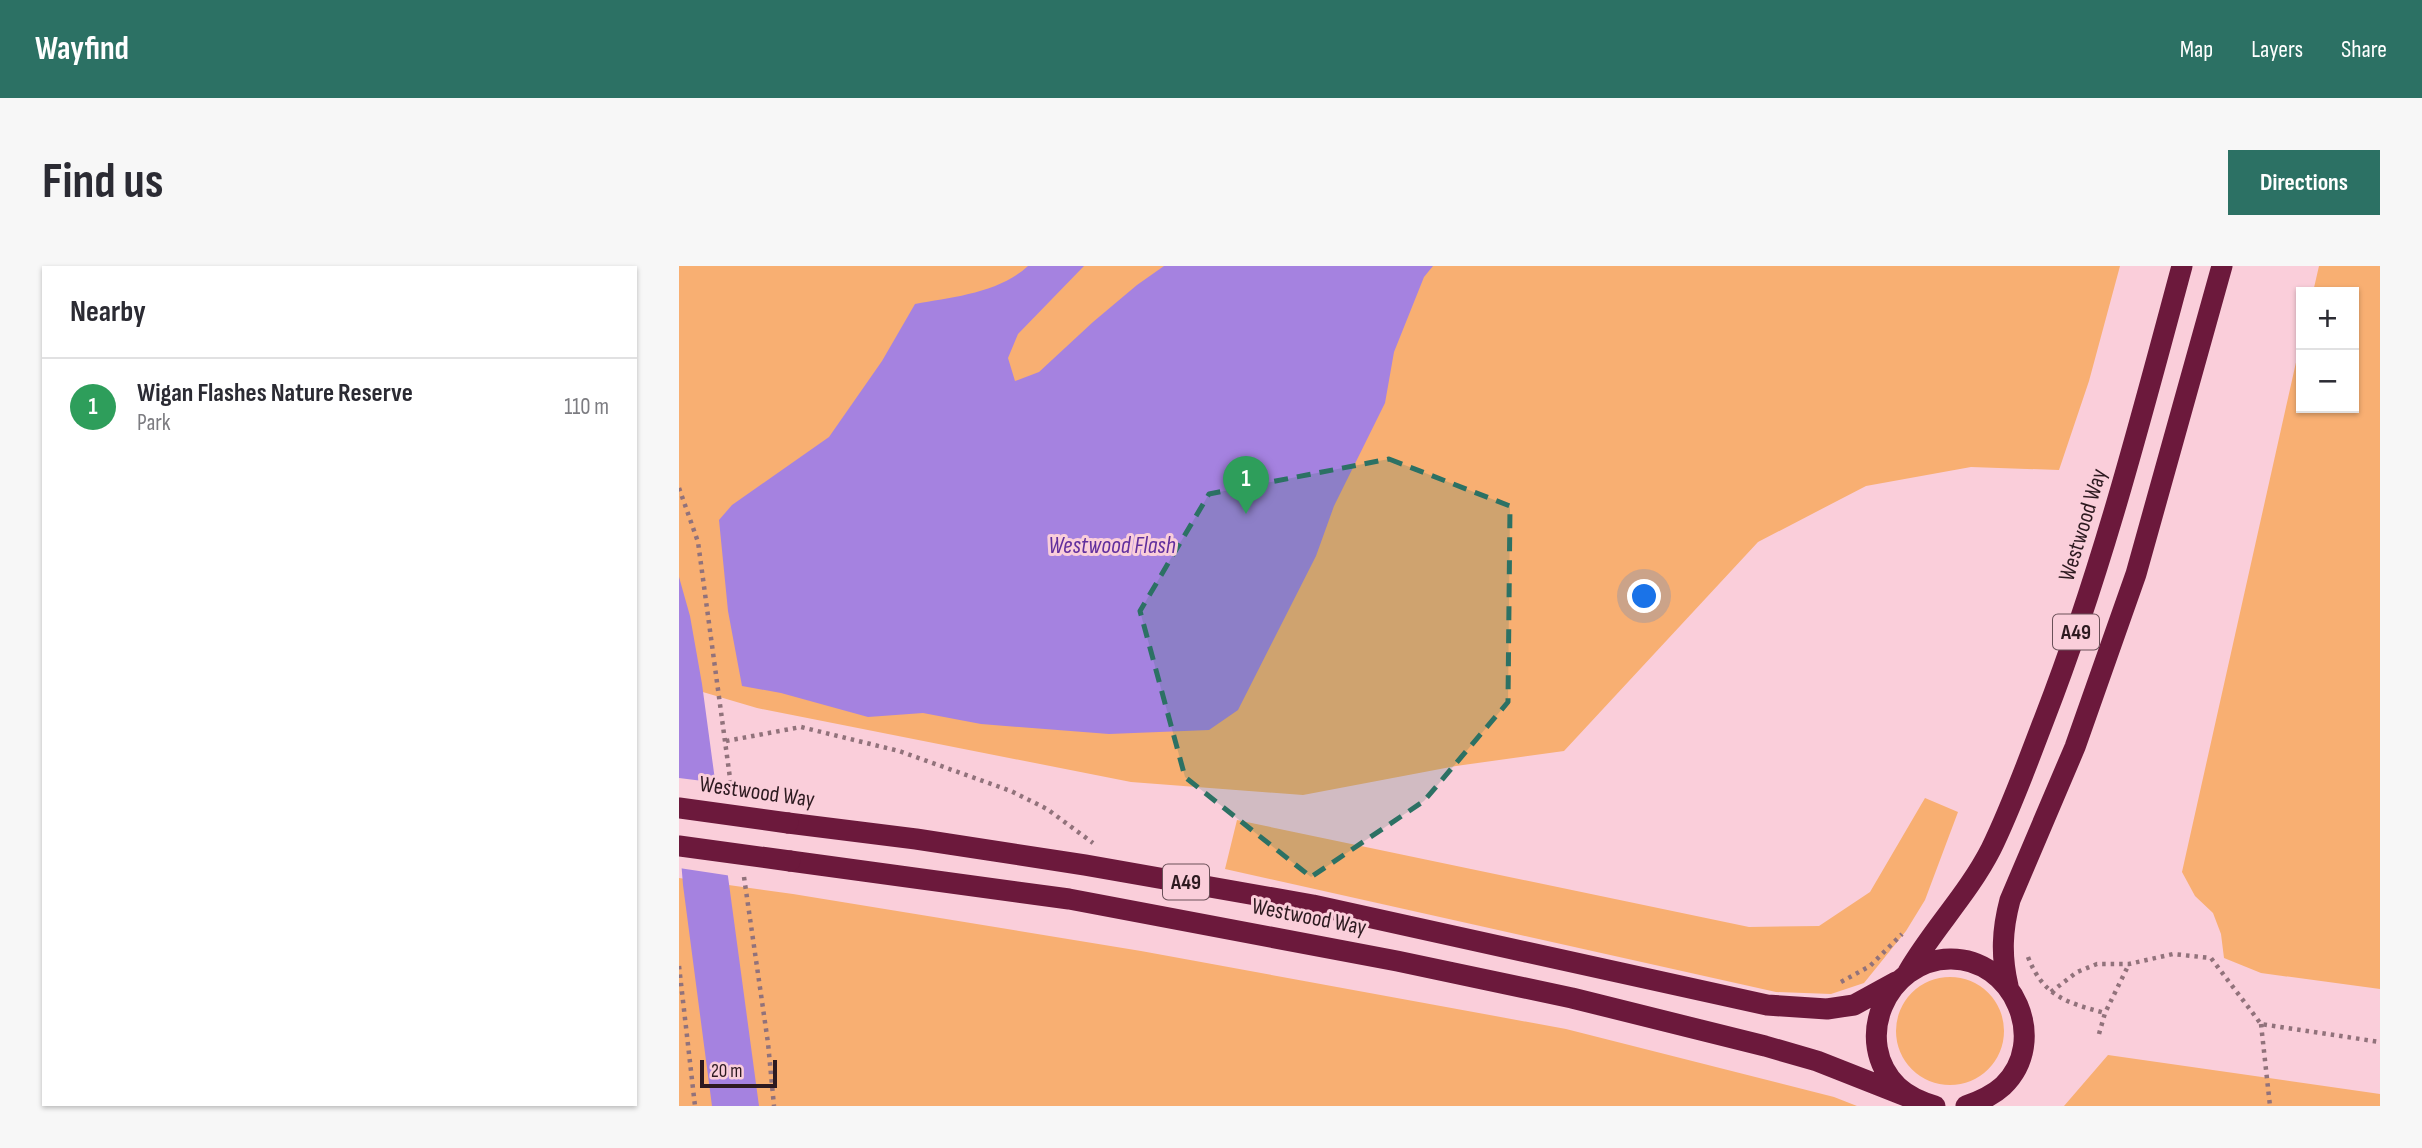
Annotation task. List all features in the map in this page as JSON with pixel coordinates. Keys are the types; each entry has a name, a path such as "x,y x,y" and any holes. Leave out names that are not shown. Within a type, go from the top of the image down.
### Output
{"highway":[{"name":"Westwood Way","path":"679,808 916,839 1313,905 1767,1005 1827,1009 1854,1005 1902,977 1976,877 2025,771 2064,670 2099,564 2182,266"},
{"name":"A49","path":"2008,986 2002,961 2004,925 2010,900 2075,747 2136,575 2222,266"},
{"name":"Westwood Way","path":"679,846 1069,899 1411,964 1572,998 1765,1046 1817,1061 1925,1103"},
{"name":"A49","path":"1925,1103 1897,1086 1884,1067 1877,1046 1876,1023 1883,1000 1902,977 1928,962 1950,959 1971,962 1991,971 2008,986 2019,1004 2024,1024 2024,1045 2018,1065 2004,1085 1986,1100 1966,1106"}],"path":[{"path":"726,741 801,727 899,751 1011,792 1047,809 1094,843 1081,841"},
{"path":"1839,982 1870,965 1910,925"},
{"path":"2051,992 2077,971 2097,964 2129,964 2173,954 2211,958 2261,1024 2270,1106"},
{"path":"2099,1034 2105,1013 2129,964"},
{"path":"679,966 695,1106"},
{"path":"2261,1024 2380,1042"}],"highlighted area":[{"path":"1389,459 1510,506 1508,702 1424,801 1311,877 1185,777 1140,611 1209,494"}],"shaded area":[{"path":"679,266 2120,266 2089,381 2059,470 1971,467 1866,486 1758,542 1564,751 1456,766 1303,795 1131,782 757,708 679,685"},
{"path":"2319,266 2380,266 2380,989 2261,973 2224,958 2221,934 2213,913 2195,896 2182,872 2296,362 2296,413 2359,413 2359,287 2314,287"},
{"path":"1925,798 1958,812 1925,900 1906,931 1864,983 1831,994 1776,992 1225,869 1237,820 1749,927 1819,926 1870,892"},
{"path":"679,878 1141,951 1566,1029 1834,1097 1857,1106 679,1106"},
{"path":"1950,977 1971,981 1989,992 2000,1010 2004,1031 2000,1052 1989,1070 1971,1081 1950,1085 1929,1081 1911,1070 1900,1052 1896,1031 1900,1010 1911,992 1929,981"},
{"path":"2108,1055 2380,1094 2380,1106 2064,1106"}],"water":[{"name":"Westwood Flash","path":"1028,266 1084,266 1018,334 1008,358 1015,381 1039,372 1093,322 1164,266 1433,266 1424,277 1394,352 1385,403 1334,506 1316,556 1238,710 1209,730 1109,734 981,724 923,713 868,717 781,693 742,686 728,611 719,520 732,505 829,437 882,361 915,304 990,288"},
{"path":"679,577 690,616 702,684 759,1106 712,1106 679,835"}],"pier":[{"path":"679,778 719,783 732,876 679,868"}],"place":[{"name":"Wigan Flashes Nature Reserve","path":"1246,514"}]}
